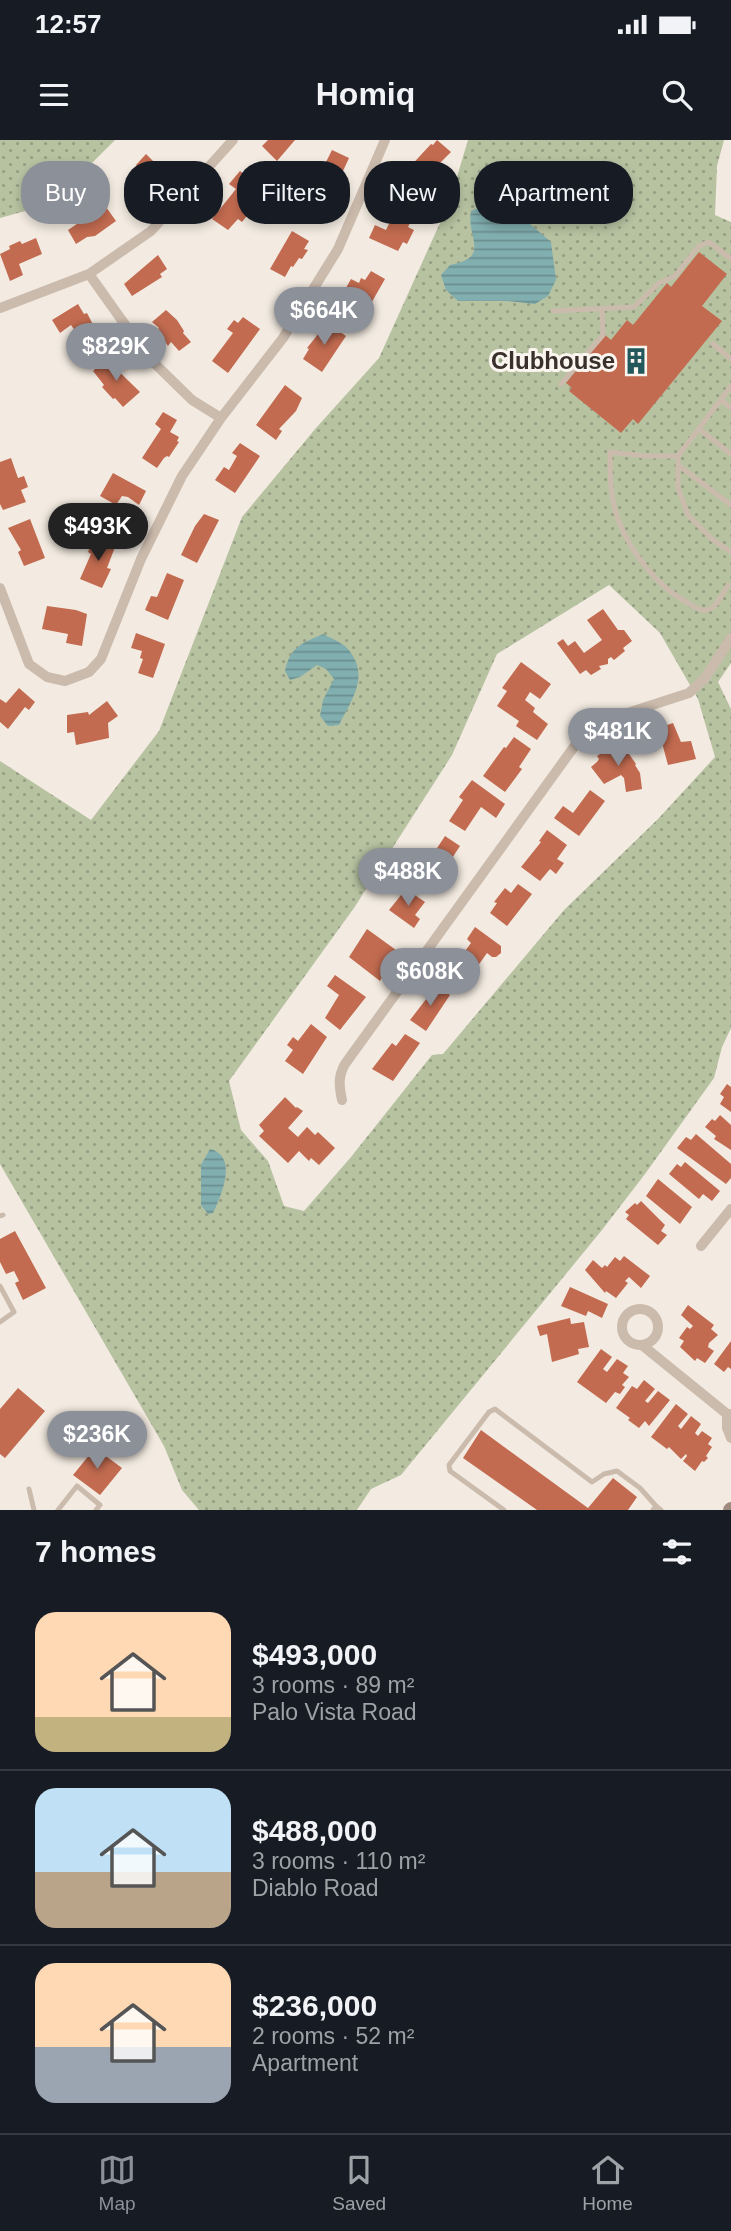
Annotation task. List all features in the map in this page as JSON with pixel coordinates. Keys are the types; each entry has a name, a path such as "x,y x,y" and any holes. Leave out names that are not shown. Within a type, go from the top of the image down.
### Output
{"street":[{"path":"0,308 89,274 150,231 233,140"},
{"path":"0,587 29,664 47,677 65,681 89,673 101,659 141,559 181,476 221,418 283,338 338,249 385,140"},
{"path":"89,274 148,357 192,400 221,418"},
{"path":"342,1100 340,1074 345,1064 576,744 597,725 609,719 689,693 705,678 731,638"},
{"path":"701,1246 731,1209"},
{"path":"642,1345 729,1414 727,1428 731,1438"}],"lane":[{"path":"553,311 634,307 659,283 675,275 699,246 709,242 731,259"},
{"path":"561,384 603,335 602,308"},
{"path":"713,344 731,359"},
{"path":"731,386 678,456 678,488 688,515 713,540 731,552"},
{"path":"721,400 731,408"},
{"path":"699,429 731,454"},
{"path":"678,456 610,452 610,485 618,521 635,552 672,594 702,610 708,610 728,585"},
{"path":"678,465 731,505"},
{"path":"0,1286 13,1312 0,1322"},
{"path":"504,1510 449,1468 489,1412 495,1409 592,1482 604,1474 617,1471 640,1488 657,1509"},
{"path":"58,1510 77,1486 100,1505 96,1510"},
{"path":"29,1489 35,1510"}],"green space":[{"path":"0,140 115,140 94,161 21,161 21,212 0,218"},
{"path":"468,140 724,140 717,166 715,215 731,222 731,663 718,682 731,709 731,1028 722,1047 714,1078 645,1174 401,1475 371,1489 357,1510 199,1510 182,1490 164,1446 0,1164 0,761 91,820 159,731 242,517 379,358 440,224 460,224 460,167","holes":["609,585 660,633 698,699 715,757 658,819 564,910 443,1054 432,1055 304,1211 284,1206 268,1161 241,1130 229,1081 354,908 452,755 497,654"]}],"water":[{"path":"474,210 474,224 530,224 551,242 556,280 548,296 535,304 458,301 446,290 441,275 450,265 463,261 474,252 471,211"},
{"path":"323,634 347,648 358,668 354,696 339,725 328,726 320,716 323,700 334,679 326,669 317,665 300,677 290,680 285,671 290,656 298,647"},
{"path":"210,1149 219,1153 226,1168 220,1197 213,1213 208,1214 201,1205 201,1165"}],"building":[{"path":"268,140 295,140 277,161 262,146"},
{"path":"437,140 451,152 442,161 415,161 431,144"},
{"path":"332,150 349,158 348,161 326,161"},
{"path":"146,154 153,161 140,161"},
{"path":"237,175 237,220 228,230 219,224 223,224 223,205 236,189 229,184"},
{"path":"110,213 116,221 95,236 87,237 76,244 68,230 77,224 110,224"},
{"path":"389,224 410,224 408,227 414,230 407,244 403,242 398,251 369,238 375,225 386,230"},
{"path":"292,231 309,241 304,249 308,250 302,259 299,258 293,267 291,266 285,277 270,269"},
{"path":"36,238 42,254 19,264 23,275 10,281 0,254 20,241 22,244"},
{"name":"Clubhouse","path":"699,252 727,274 702,306 722,321 638,424 633,419 621,433 569,391 572,388 566,383 605,335 611,340 627,320 633,325 667,283 671,287"},
{"path":"158,255 167,269 160,274 162,277 132,296 124,284"},
{"path":"371,271 385,279 369,307 342,295 351,279 359,283 361,278 365,280"},
{"path":"78,304 84,314 87,313 100,338 86,347 71,325 60,333 52,320"},
{"path":"166,310 177,320 191,342 179,351 171,342 168,346 157,330 159,328 152,322"},
{"path":"243,317 260,329 228,373 212,361 233,333 227,329 234,320 238,323"},
{"path":"327,323 346,336 322,372 303,359 309,349 307,348"},
{"path":"106,359 140,392 123,407 102,387 104,385 93,371"},
{"path":"285,385 302,398 296,411 279,429 282,431 276,440 256,425"},
{"path":"163,412 177,420 170,432 179,437 179,442 157,468 142,458 161,429 155,424"},
{"path":"240,443 260,456 235,493 215,480 224,467 229,470 237,456 232,453"},
{"path":"11,458 18,478 24,476 28,487 21,490 26,502 3,510 0,504 0,462"},
{"path":"113,473 146,491 139,505 128,497 122,496 116,505 100,496"},
{"path":"204,514 219,520 197,563 181,555"},
{"path":"30,519 45,558 24,566 18,552 21,550 8,528"},
{"path":"93,538 115,547 107,568 111,569 102,588 80,579 91,554 88,552"},
{"path":"167,573 184,580 168,620 145,610 151,596 157,597"},
{"path":"47,606 87,614 82,646 66,643 68,634 42,629"},
{"path":"603,609 618,630 624,630 632,641 614,660 611,657 608,664 599,666 601,669 591,675 586,670 580,674 557,643 563,639 568,646 575,641 584,653 602,640 587,620"},
{"path":"136,633 165,644 153,678 138,673 143,659 140,658 142,651 131,648"},
{"path":"521,662 551,684 540,699 530,692 525,700 535,708 533,712 548,724 537,740 516,726 519,721 497,706 507,691 502,688"},
{"path":"19,688 35,702 29,710 25,707 8,729 0,722 0,699 6,703"},
{"path":"107,701 118,716 108,723 109,738 76,745 74,732 67,733 67,715 88,712 89,715"},
{"path":"673,723 681,742 691,741 696,759 668,765 658,728"},
{"path":"514,737 531,749 519,767 522,769 505,792 483,776"},
{"path":"622,744 640,773 642,789 626,792 621,775 604,784 591,767 599,759 597,756"},
{"path":"472,780 505,804 496,818 481,807 465,831 449,821 463,800 459,797"},
{"path":"590,790 605,801 579,836 554,818 563,806 573,813"},
{"path":"547,830 567,845 557,859 564,863 556,874 550,869 540,881 521,867"},
{"path":"445,836 460,846 445,869 449,871 440,884 422,871"},
{"path":"518,884 532,894 507,926 490,913 497,903 494,902 505,888 511,893"},
{"path":"406,889 425,902 415,915 420,919 414,928 389,910"},
{"path":"475,927 501,946 501,953 492,957 487,953 470,977 454,966 471,943 467,939"},
{"path":"367,929 396,950 383,966 387,970 380,981 349,957"},
{"path":"335,975 366,997 340,1030 325,1018 339,995 327,986"},
{"path":"437,985 450,995 426,1031 410,1020"},
{"path":"311,1024 327,1037 303,1074 285,1061 293,1050 287,1045 293,1037 298,1041"},
{"path":"405,1034 420,1043 393,1081 372,1069 392,1043 396,1046"},
{"path":"727,1084 731,1087 731,1112 720,1104 724,1097 720,1094"},
{"path":"285,1097 303,1111 288,1128 298,1137 307,1127 315,1135 318,1132 335,1148 319,1165 311,1158 309,1161 299,1151 288,1163 259,1136 264,1131 259,1125"},
{"path":"720,1115 731,1125 731,1150 714,1139 716,1136 705,1127"},
{"path":"696,1134 731,1164 731,1178 726,1184 677,1148 686,1137 691,1140"},
{"path":"685,1162 720,1191 712,1201 703,1194 699,1199 669,1174 677,1164 681,1167"},
{"path":"658,1179 692,1207 680,1224 646,1196"},
{"path":"641,1201 665,1225 661,1231 667,1235 658,1245 626,1219 629,1215 625,1212"},
{"path":"15,1231 46,1288 23,1300 15,1283 19,1281 14,1271 6,1274 0,1262 0,1239"},
{"path":"624,1256 650,1276 641,1288 629,1277 625,1281 628,1283 616,1298 606,1291 605,1293 585,1270 593,1260 602,1268 605,1265 607,1267 615,1257 620,1261"},
{"path":"570,1287 608,1304 602,1318 588,1311 586,1316 561,1306"},
{"path":"688,1305 714,1325 711,1329 718,1335 709,1343 708,1347 714,1351 705,1363 697,1358 695,1361 680,1347 684,1341 679,1338 687,1327 690,1329 693,1326 681,1315"},
{"path":"570,1318 571,1324 584,1322 589,1347 578,1349 579,1354 552,1362 547,1334 540,1336 537,1326"},
{"path":"731,1341 731,1369 728,1367 724,1372 714,1364"},
{"path":"601,1349 612,1357 603,1369 607,1372 617,1359 628,1366 623,1373 629,1377 622,1385 625,1387 620,1394 615,1392 606,1403 577,1382"},
{"path":"644,1380 655,1389 645,1401 648,1403 658,1391 670,1400 649,1426 645,1421 639,1428 616,1408 632,1386 637,1389"},
{"path":"18,1388 45,1411 5,1458 0,1454 0,1409"},
{"path":"676,1404 688,1414 678,1426 681,1429 691,1416 701,1424 695,1433 698,1436 702,1431 712,1438 708,1444 712,1447 706,1456 708,1458 702,1461 695,1471 683,1461 686,1454 681,1459 669,1447 667,1449 651,1437"},
{"path":"481,1430 588,1508 613,1478 637,1497 628,1510 537,1510 463,1458"},
{"path":"95,1448 122,1468 100,1495 73,1475"}],"place":[{"name":"Clubhouse","path":"636,361"}]}
